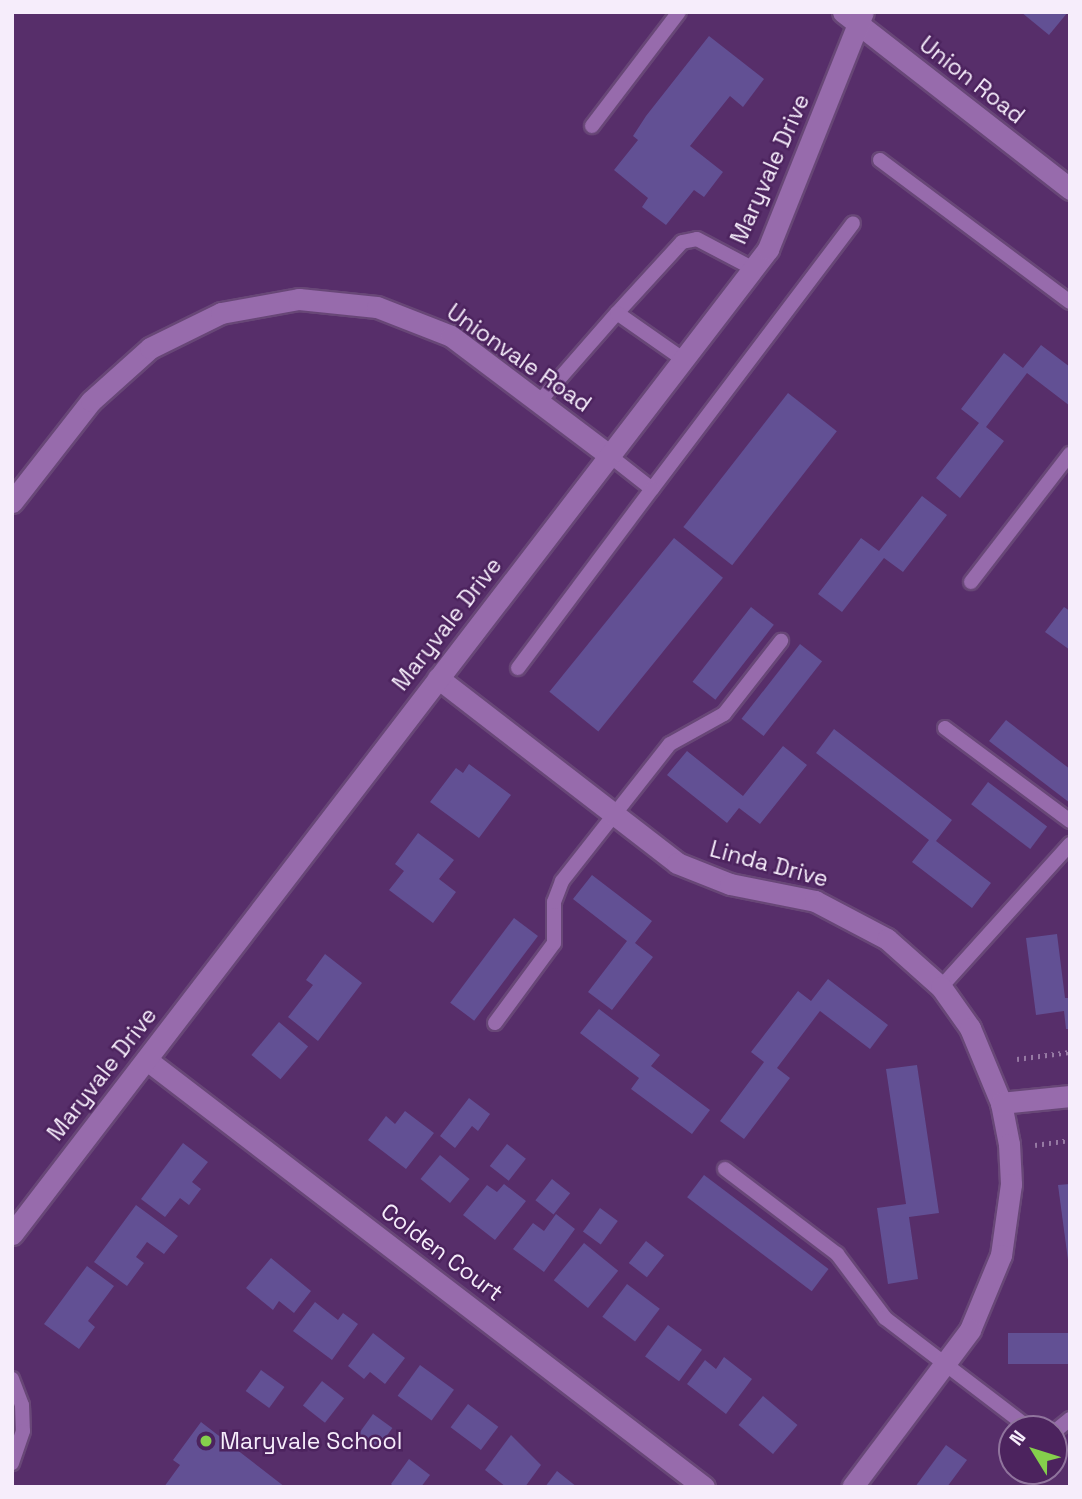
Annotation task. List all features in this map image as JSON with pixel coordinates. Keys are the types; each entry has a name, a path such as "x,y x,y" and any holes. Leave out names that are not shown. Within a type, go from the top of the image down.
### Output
{"street":[{"name":"Union Road","path":"843,12 862,19 1070,189"},
{"name":"Maryvale Drive","path":"12,1234 768,249 862,19"},
{"name":"Unionvale Road","path":"12,502 118,372 184,328 259,304 338,300 415,319 451,336 610,456"},
{"name":"Linda Drive","path":"438,678 677,863 705,877 776,890 853,918 887,939 941,987 970,1028 1001,1103 1011,1184 1001,1255 970,1330 852,1487"},
{"name":"Colden Court","path":"147,1060 704,1487"},
{"path":"1001,1103 1070,1096"}],"lane":[{"path":"592,126 679,12"},
{"path":"880,160 1070,302"},
{"path":"518,668 853,223"},
{"path":"539,402 682,242 697,239 754,269"},
{"path":"617,313 684,360"},
{"path":"971,582 1070,454"},
{"path":"610,456 652,489"},
{"path":"495,1023 554,943 554,902 562,881 670,744 724,714 781,641"},
{"path":"945,728 1070,821"},
{"path":"941,987 1070,844"},
{"path":"725,1169 837,1254 885,1318 1012,1415"},
{"path":"12,1378 22,1405 23,1431 12,1463"}],"path":[{"path":"1017,1059 1070,1052"},
{"path":"1035,1144 1070,1140"}],"building":[{"path":"1021,12 1068,12 1049,35"},
{"path":"709,36 764,79 743,107 730,96 690,146 723,172 704,197 694,190 666,225 642,207 648,198 614,170 638,140 633,136 646,116"},
{"path":"1041,345 1070,367 1070,406 1027,373 986,427 1004,441 960,498 936,478 979,423 961,409 1004,353 1023,368"},
{"path":"788,393 837,431 732,565 683,527"},
{"path":"922,496 947,515 903,572 884,558 842,612 818,594 861,538 879,551"},
{"path":"674,538 723,578 598,732 549,692"},
{"path":"751,607 774,625 715,700 693,682"},
{"path":"1064,607 1070,611 1070,650 1045,632"},
{"path":"800,644 822,661 764,736 742,719"},
{"path":"1006,720 1070,769 1070,803 989,741"},
{"path":"834,729 952,820 936,841 991,883 972,908 912,862 929,840 816,753"},
{"path":"783,746 807,765 760,824 739,808 727,823 667,775 687,751 743,796"},
{"path":"469,764 511,795 479,838 430,802 456,768 463,773"},
{"path":"988,782 1047,827 1030,849 971,804"},
{"path":"418,833 454,860 439,879 456,892 433,923 389,890 404,871 395,864"},
{"path":"592,875 652,921 635,943 653,957 612,1010 588,992 627,941 573,899"},
{"path":"514,918 538,936 474,1021 450,1003"},
{"path":"1057,934 1065,998 1070,998 1070,1029 1066,1029 1064,1011 1036,1015 1026,938"},
{"path":"325,954 362,983 318,1041 288,1017 313,985 306,980"},
{"path":"828,979 888,1025 870,1049 820,1011 777,1068 790,1078 744,1139 720,1121 764,1062 751,1052 798,991 811,1001"},
{"path":"599,1009 660,1055 651,1066 710,1110 692,1134 631,1089 639,1078 580,1033"},
{"path":"279,1022 308,1046 280,1079 251,1055"},
{"path":"917,1065 939,1213 909,1217 918,1279 888,1284 877,1208 906,1204 886,1069"},
{"path":"469,1098 490,1114 478,1131 472,1126 455,1148 440,1136"},
{"path":"405,1111 434,1133 406,1169 368,1140 386,1116 395,1124"},
{"path":"183,1143 208,1162 192,1182 201,1189 189,1205 180,1198 165,1217 141,1199"},
{"path":"507,1144 526,1159 509,1181 490,1166"},
{"path":"440,1155 470,1179 450,1203 420,1179"},
{"path":"704,1175 829,1269 812,1291 687,1197"},
{"path":"552,1179 570,1193 554,1214 535,1200"},
{"path":"504,1184 526,1201 495,1240 463,1215 487,1185 497,1192"},
{"path":"1070,1184 1070,1260 1068,1260 1058,1185"},
{"path":"136,1205 178,1236 164,1254 147,1242 136,1257 144,1263 127,1286 94,1262"},
{"path":"600,1208 618,1221 601,1244 583,1231"},
{"path":"556,1214 575,1229 544,1272 513,1249 533,1223 544,1231"},
{"path":"646,1241 664,1255 647,1277 629,1263"},
{"path":"584,1243 618,1271 588,1308 554,1280"},
{"path":"271,1258 311,1291 294,1313 279,1301 273,1310 246,1288"},
{"path":"87,1266 114,1286 88,1321 95,1327 79,1349 44,1324"},
{"path":"627,1284 660,1309 635,1341 602,1317"},
{"path":"315,1302 338,1320 343,1313 358,1324 332,1360 293,1331"},
{"path":"668,1325 702,1350 679,1381 645,1357"},
{"path":"373,1333 405,1358 385,1384 370,1372 364,1379 348,1366"},
{"path":"1008,1333 1070,1333 1070,1364 1008,1364"},
{"path":"724,1357 752,1379 726,1414 687,1384 705,1360 716,1369"},
{"path":"420,1365 454,1390 432,1420 398,1396"},
{"path":"261,1370 284,1387 269,1408 246,1391"},
{"path":"322,1381 344,1398 325,1423 303,1405"},
{"path":"763,1396 797,1425 773,1454 739,1425"},
{"path":"468,1404 498,1427 481,1450 451,1427"},
{"path":"373,1414 392,1428 376,1451 357,1437"},
{"name":"Maryvale School","path":"201,1422 285,1487 164,1487 180,1465 173,1460"},
{"path":"511,1435 541,1465 525,1487 506,1487 485,1470"},
{"path":"946,1445 967,1460 947,1487 915,1487"},
{"path":"409,1459 430,1475 421,1487 394,1487 391,1484"},
{"path":"557,1471 577,1487 545,1487"}],"place":[{"name":"Maryvale School","path":"206,1441"}]}
